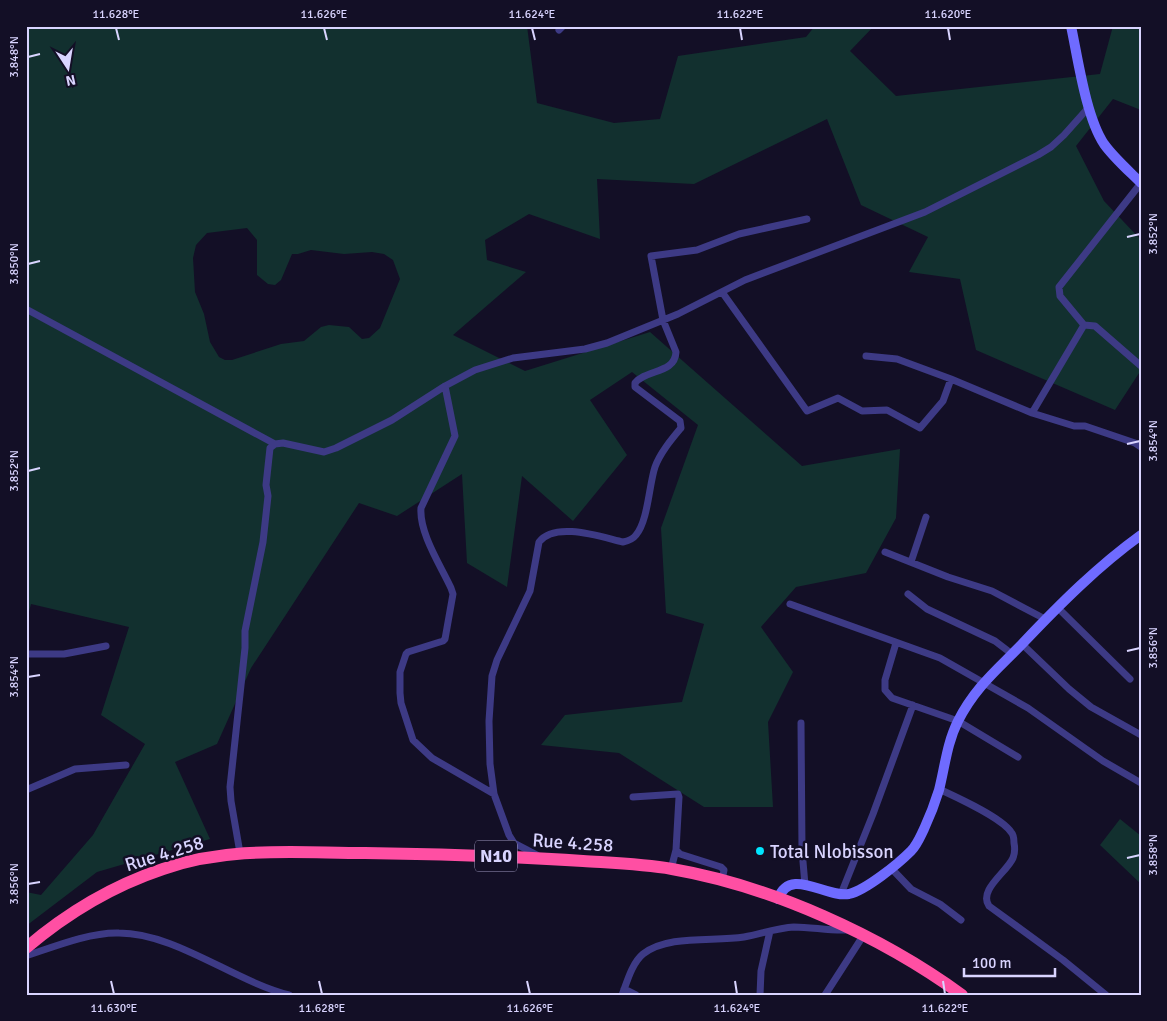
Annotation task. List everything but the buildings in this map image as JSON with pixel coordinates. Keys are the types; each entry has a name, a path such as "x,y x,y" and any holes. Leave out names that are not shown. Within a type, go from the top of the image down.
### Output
{"highway":[{"name":"Rue 4.258","path":"26,948 54,924 87,903 123,884 164,868 188,862 240,853 270,851 419,853 542,858 670,869 722,880 778,898 858,933 922,968 962,995"}],"street":[{"path":"1071,26 1089,107 1097,130 1105,146 1141,183 1059,287 1060,296 1084,324 1095,326 1141,366"},
{"path":"240,853 230,801 230,787 245,648 245,631 263,542 268,496 266,485 270,448 275,444 283,443 324,452 336,448 392,420 445,386 484,367 530,355 592,347 606,343 664,320 745,280 925,212 1051,147 1089,107"},
{"path":"542,858 514,843 508,835 494,794 490,764 489,721 492,676 530,590 539,542 543,536 558,531 580,533 623,542 630,540 637,534 643,518 656,466 666,447 681,428 680,420 635,387 635,382 641,377 665,368 673,363 676,358 676,352 664,320 651,256 697,250 739,234 807,219"},
{"path":"722,292 807,411 838,398 862,411 887,410 920,428 943,401 951,379"},
{"path":"26,309 275,444"},
{"path":"1032,413 1084,324"},
{"path":"866,356 897,359 1032,413 1074,426 1085,426 1135,443 1141,447"},
{"path":"445,386 455,436 421,508 420,515 424,531 452,588 453,594 445,639 406,654 400,672 401,703 413,740 432,758 494,794"},
{"path":"911,562 926,517"},
{"path":"778,898 781,890 789,885 805,884 841,894 848,894 862,888 891,868 912,850 917,844 928,820 939,789 949,744 958,721 975,692 1045,619 1093,573 1141,535"},
{"path":"886,552 948,577 992,591 1045,619"},
{"path":"908,594 927,609 995,641 1012,654"},
{"path":"790,604 940,658 1028,708 1103,761 1141,783"},
{"path":"1058,608 1130,680"},
{"path":"896,643 884,680 885,690 892,698 958,721 1018,757"},
{"path":"1022,644 1069,689 1091,707 1141,735"},
{"path":"26,654 64,654 106,646"},
{"path":"841,894 913,705"},
{"path":"801,723 802,850 805,884"},
{"path":"26,790 75,769 126,765"},
{"path":"939,789 973,805 1004,825 1013,835 1015,850 1013,858 987,891 986,899 989,906 1106,995"},
{"path":"633,797 678,794 676,850 670,869"},
{"path":"676,850 680,854 722,867 724,870 722,880"},
{"path":"891,868 911,889 940,904 961,920"},
{"path":"636,995 623,992 636,962 644,953 653,948 675,942 735,938 793,927 858,933 825,995"},
{"path":"760,995 761,971 770,931"},
{"path":"26,956 77,940 117,933 135,934 169,944 244,978 290,995"}],"green space":[{"path":"26,26 527,26 537,103 614,123 660,119 678,56 806,37 815,26 874,26 850,51 896,96 1100,74 1113,26 1141,26 1141,110 1113,99 1076,146 1104,201 1141,240 1141,370 1115,410 976,350 960,279 909,272 928,237 861,205 827,119 694,184 597,179 600,239 529,214 485,240 487,260 526,272 453,335 525,371 650,332 802,466 900,449 896,518 866,573 796,587 761,627 793,672 768,722 773,807 704,807 619,753 541,745 565,715 682,702 704,624 666,613 661,528 698,425 632,372 590,400 627,455 573,521 522,476 507,587 467,563 462,474 397,516 359,503 251,668 217,744 175,762 210,839 97,872 26,926 26,892 41,895 93,835 145,744 101,715 129,627 31,604 26,623","holes":["247,228 257,240 257,275 268,284 275,285 281,280 292,254 311,250 344,254 372,252 384,254 393,260 400,279 380,328 369,338 362,339 349,327 329,325 321,327 304,341 281,344 232,360 225,360 219,357 210,342 204,314 195,292 193,258 196,245 207,233"]},
{"path":"1120,819 1141,836 1141,884 1100,845"}],"place":[{"name":"Total Nlobisson","path":"760,851"}]}
